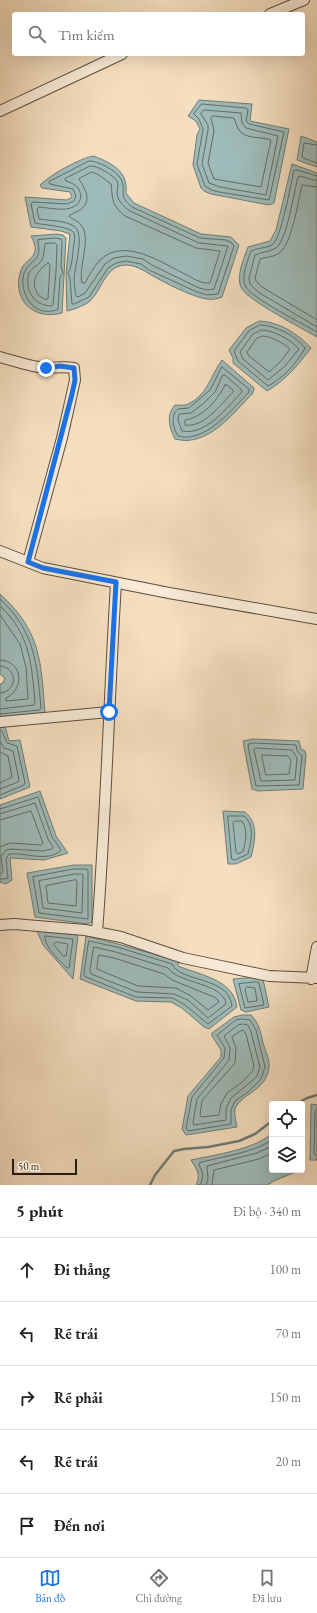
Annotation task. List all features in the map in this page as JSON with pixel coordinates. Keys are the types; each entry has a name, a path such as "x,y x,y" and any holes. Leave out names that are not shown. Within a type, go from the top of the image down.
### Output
{"street":[{"path":"275,12 304,0"},
{"path":"0,111 118,56"},
{"path":"0,357 46,368 60,366 74,368 75,373 75,380 62,438 28,562"},
{"path":"0,551 43,568 317,619"},
{"path":"97,932 103,858 116,582"},
{"path":"0,722 109,712"},
{"path":"0,925 14,924 97,932 121,937 183,958 269,976 314,979 317,947"}],"water":[{"path":"199,100 252,104 250,121 289,129 274,203 269,205 211,194 201,188 193,165 197,135 200,129 196,121 188,116"},
{"path":"301,136 317,142 317,167 297,160"},
{"path":"94,156 118,169 125,179 126,193 134,203 201,234 231,237 239,245 222,297 216,299 201,298 177,288 141,269 128,265 115,268 110,272 90,301 67,311 66,274 70,234 61,231 31,227 25,197 67,200 72,197 70,192 42,188 40,185 66,168 88,157"},
{"path":"292,164 317,173 317,337 254,300 242,289 239,279 242,262 248,247 270,241 276,230"},
{"path":"56,234 63,235 66,238 62,313 52,315 42,314 34,311 22,298 19,290 19,281 22,267 33,256 35,251 35,245 31,236"},
{"path":"259,321 281,326 300,338 311,348 286,377 267,391 233,363 233,358 229,350 246,328"},
{"path":"222,360 254,388 253,393 228,419 209,434 187,440 175,439 169,421 172,409 175,405 187,405 200,396"},
{"path":"0,594 14,608 24,621 31,634 40,663 45,713 0,718 0,684 3,683 5,678 0,674"},
{"path":"5,726 9,741 20,740 30,787 0,799 0,727"},
{"path":"253,739 299,741 301,749 305,751 306,755 303,789 258,791 252,789 243,741"},
{"path":"40,791 56,836 68,853 44,860 10,858 12,880 6,884 0,882 0,805"},
{"path":"223,811 245,812 254,827 255,839 251,857 236,864 228,864"},
{"path":"74,865 92,865 92,922 87,924 35,917 27,873"},
{"path":"37,931 78,935 73,979 43,945"},
{"path":"86,936 178,961 178,966 223,984 233,995 237,1007 209,1029 204,1027 182,1008 171,1002 136,1001 80,979"},
{"path":"258,977 263,979 269,1007 246,1012 241,1010 233,979"},
{"path":"251,1015 258,1025 269,1061 269,1067 264,1082 242,1099 235,1109 237,1127 186,1135 182,1129 188,1096 221,1057 221,1050 212,1036 212,1033 234,1017"},
{"path":"311,1104 317,1105 317,1160 310,1160"},
{"path":"269,1136 269,1173 293,1173 267,1185 196,1185 198,1178 197,1170 191,1160 246,1147 265,1139"}],"waterway":[{"path":"302,1101 317,1095"},
{"path":"150,1185 155,1175 174,1151 208,1147 239,1141 255,1134 269,1123"}],"route":[{"path":"46,368 60,366 74,368 75,380 62,438 28,562 43,568 116,582 109,712"}]}
